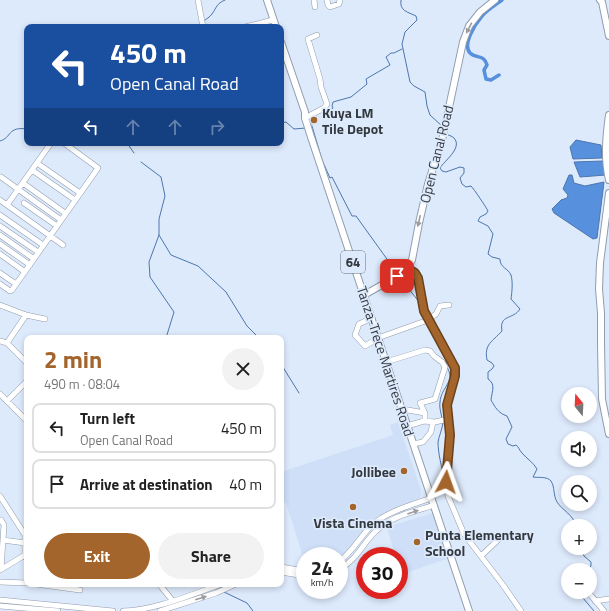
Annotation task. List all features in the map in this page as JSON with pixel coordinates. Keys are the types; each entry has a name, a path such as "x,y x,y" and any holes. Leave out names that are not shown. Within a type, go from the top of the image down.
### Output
{"main road":[{"path":"267,0 275,24"},
{"name":"Open Canal Road","path":"407,268 412,260 428,184 442,140 463,42 469,26 480,12 495,0"},
{"path":"601,1 609,36"},
{"name":"Tanza-Trece Martires Road","path":"284,51 469,611"},
{"path":"609,115 606,149 609,180"},
{"path":"609,193 600,263 599,289 602,313 602,399 609,434"},
{"path":"364,296 402,273 407,268"}],"street":[{"path":"198,0 202,24"},
{"path":"314,0 315,7"},
{"path":"327,0 330,7 339,4 340,0"},
{"path":"257,24 273,20"},
{"path":"306,120 324,108 327,104 308,39 317,35"},
{"path":"7,205 49,146"},
{"path":"0,284 11,291 98,168 68,146"},
{"path":"37,163 80,193"},
{"path":"32,170 75,200"},
{"path":"1,177 61,220"},
{"path":"23,183 66,213"},
{"path":"0,200 63,245"},
{"path":"24,203 57,226"},
{"path":"0,215 43,245"},
{"path":"0,226 38,252"},
{"path":"0,235 34,259"},
{"path":"0,244 30,265"},
{"path":"0,254 25,272"},
{"path":"407,268 415,273 418,278 424,311 456,372 444,420 450,435 446,482 448,496 464,534 521,611"},
{"path":"0,273 16,284"},
{"path":"372,318 359,324 355,335 365,346 378,338 428,320 436,314 440,306 449,305"},
{"path":"0,306 26,315 45,319"},
{"path":"7,344 26,315"},
{"path":"0,341 7,344 24,360"},
{"path":"386,362 425,350 430,350 434,356 444,364 444,371 435,399 420,403 425,414 425,421"},
{"path":"7,401 24,384"},
{"path":"0,394 24,418"},
{"path":"402,409 425,414"},
{"path":"407,426 425,421 433,422 444,420"},
{"path":"413,444 423,442 431,432 433,422"},
{"path":"348,554 366,532 379,520 388,514 431,498"},
{"path":"1,501 24,534"},
{"path":"348,563 357,556 371,536 383,525 400,516 434,505"},
{"path":"10,513 0,520 4,525 1,549 2,566 24,559"},
{"path":"481,556 501,537"},
{"path":"3,540 24,543"},
{"path":"284,568 296,571"},
{"path":"284,572 296,572"},
{"path":"0,582 24,583"},
{"path":"58,587 80,590"},
{"path":"161,587 172,600"},
{"path":"123,611 135,610 214,587"},
{"path":"160,611 231,587"},
{"path":"595,601 609,599"},
{"path":"595,601 604,611"},
{"path":"0,603 113,611"},
{"path":"0,603 58,611"}],"shaded area":[{"path":"398,422 421,490 420,498 375,518 348,550 348,547 300,547 286,503 284,503 284,471 393,435 390,425"},
{"name":"Punta Elementary School","path":"433,513 449,558 408,572 408,547 393,547 387,527"}],"water":[{"path":"576,140 601,145 602,158 573,159 570,147"},
{"path":"603,161 606,175 580,177 574,162"},
{"path":"569,175 572,175 574,183 585,186 604,182 597,238 593,239 554,213 552,209 561,200 567,198 568,195 563,189"}],"waterway":[{"path":"204,21 211,15 218,4 225,0"},
{"path":"401,0 401,7 407,12 416,16 417,20 405,32 402,44 410,82 425,92 430,115 442,126"},
{"path":"499,75 491,80 486,79 484,70 487,65 486,62 484,59 472,55 468,49 468,44 473,28 479,19 502,0"},
{"path":"326,108 328,111 333,108 333,102 351,97 367,84 366,79 390,65 386,57 391,53 402,49"},
{"path":"309,117 312,124"},
{"path":"284,122 286,122 294,129 306,128"},
{"path":"312,126 322,160 330,178 332,177 352,216 356,216 397,273"},
{"path":"0,141 4,140 16,129 24,129"},
{"path":"446,134 454,138 456,146 455,150 440,168 442,171 446,172 460,167 464,168 464,173 460,178 462,184 466,187 471,186 488,211 480,217 478,221 488,226 493,234 488,254 492,257 500,259 501,264 510,273 512,278 511,299 520,309 514,315 505,319 503,322 502,331 492,341 487,350 487,360 494,366 488,372 488,379 493,385 491,400 495,407 507,416 512,427 506,439 508,444 513,446 516,445 532,462 537,469 533,477 545,478 551,481 557,502 573,519"},
{"path":"129,146 134,153"},
{"path":"141,162 161,177 165,196 159,219 159,235 149,262 150,277 174,312 167,335"},
{"path":"159,235 171,255 198,266 226,292 247,326 256,335"},
{"path":"400,278 420,303"},
{"path":"428,323 446,357 446,364"},
{"path":"442,418 440,406 441,397 450,377 447,367"},
{"path":"284,369 299,393"},
{"path":"443,423 438,442 439,456 444,479"},
{"path":"584,555 591,563"},
{"path":"224,592 247,603 253,611"},
{"path":"584,599 594,611"}],"place":[{"name":"Kuya LM Tile Depot","path":"314,120"},
{"name":"Jollibee","path":"404,471"},
{"name":"Vista Cinema","path":"353,507"},
{"name":"Punta Elementary School","path":"417,542"}],"route":[{"path":"397,276 407,268 415,273 418,278 424,311 456,372 447,405 450,435 446,482"}]}
